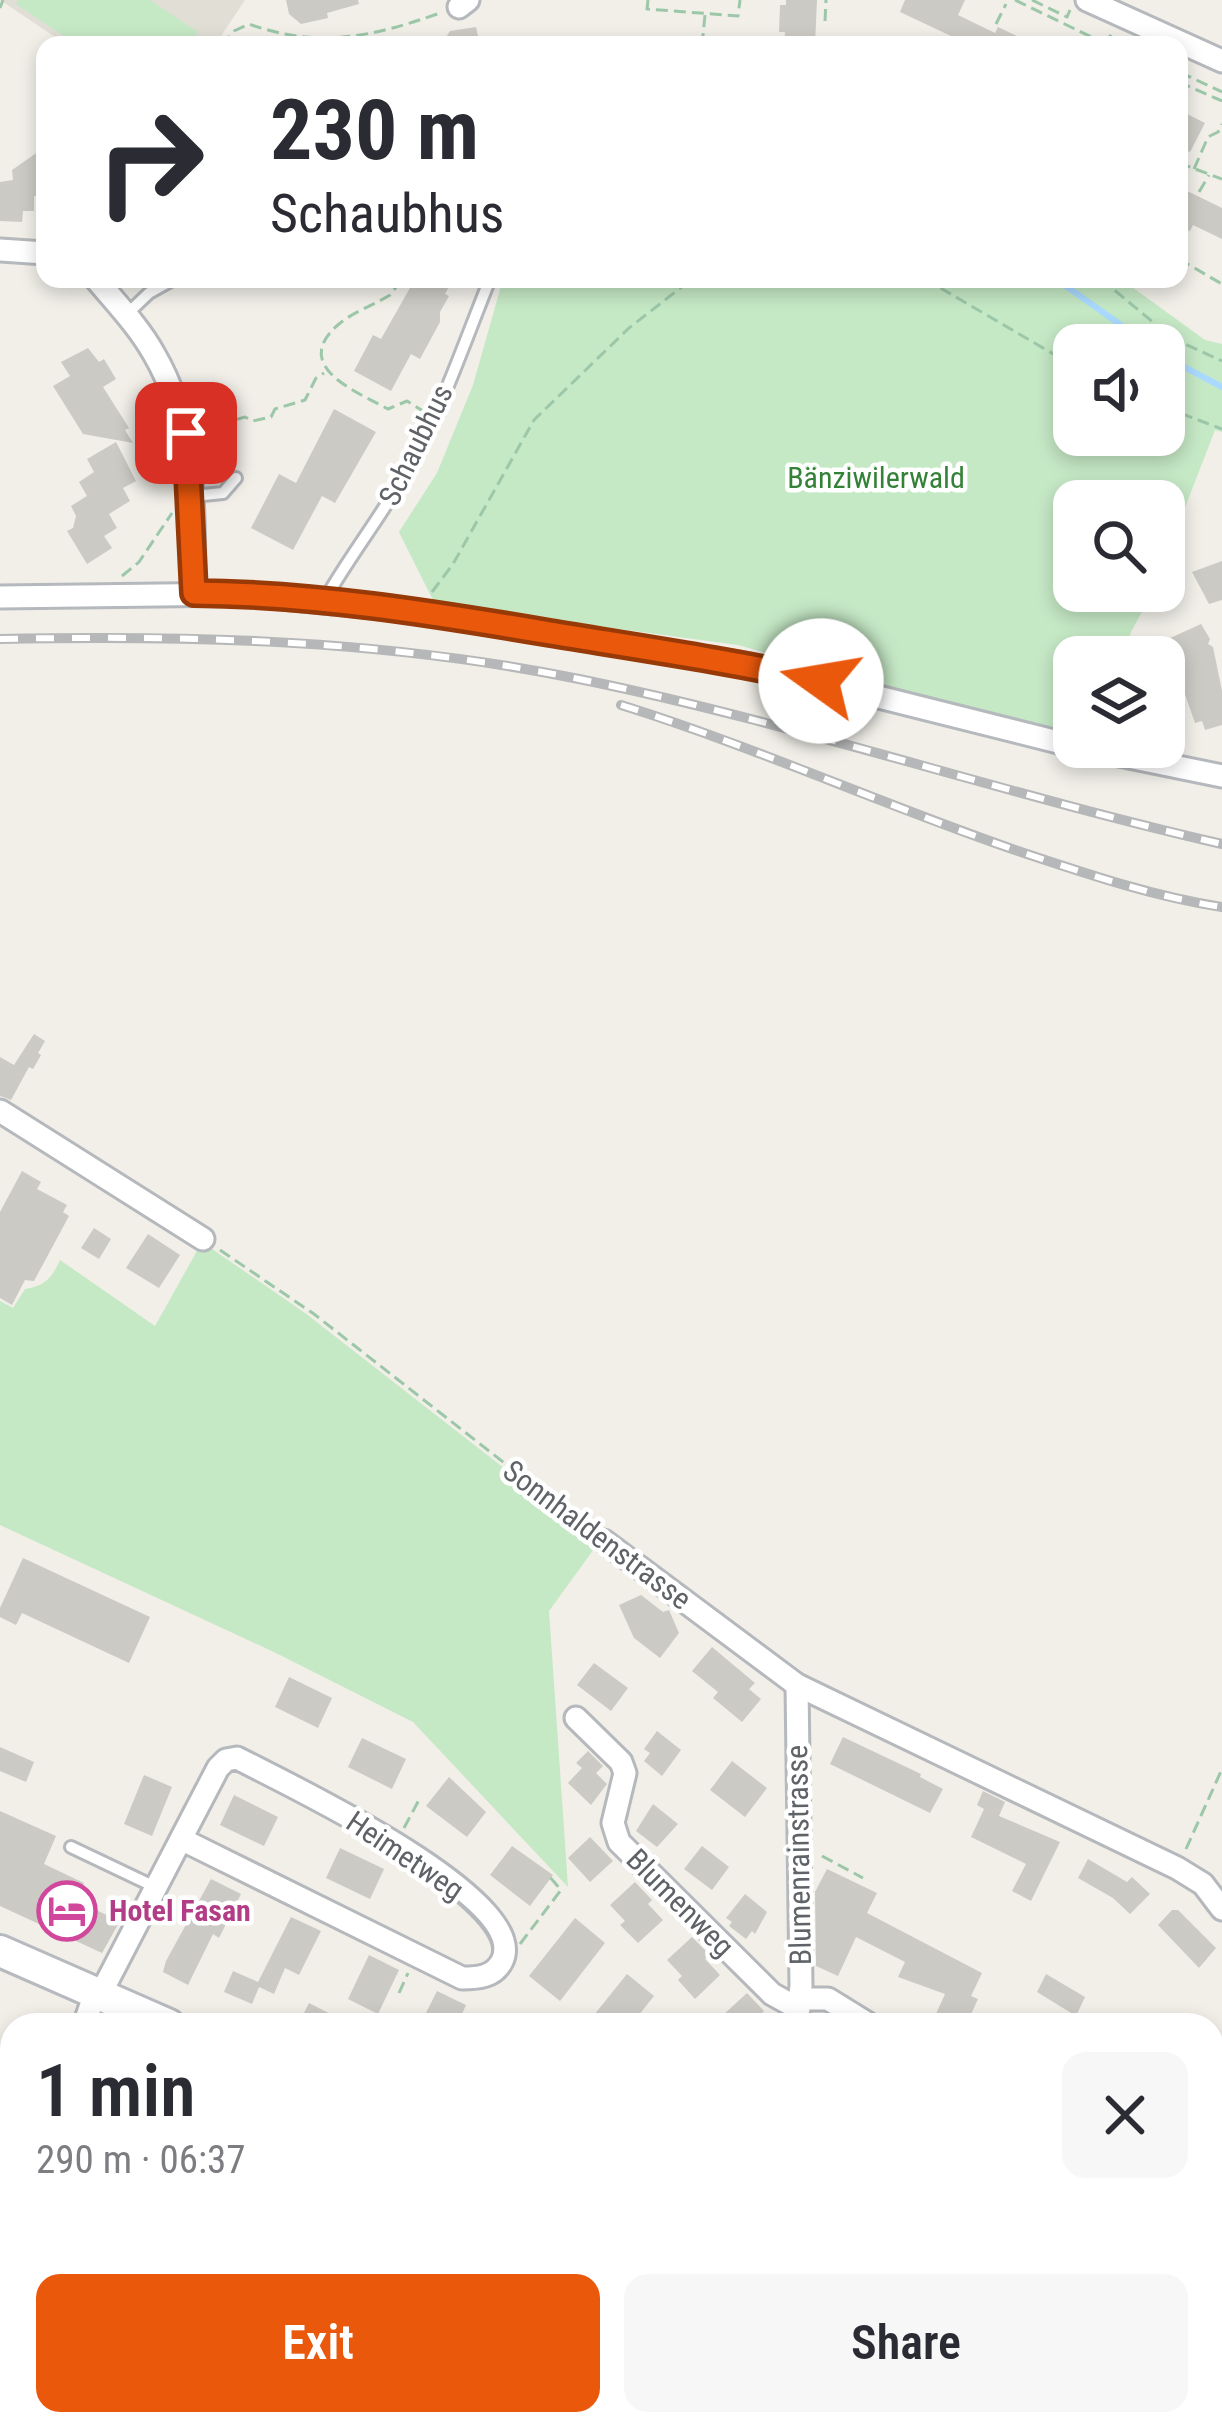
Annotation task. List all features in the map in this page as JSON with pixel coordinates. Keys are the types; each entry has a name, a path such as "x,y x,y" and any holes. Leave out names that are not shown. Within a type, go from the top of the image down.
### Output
{"street":[{"path":"1079,4 1159,36"},
{"path":"1188,47 1222,61"},
{"path":"0,250 36,252"},
{"path":"104,288 153,351 186,433 184,502 194,593"},
{"path":"0,597 194,593 416,611 751,665 1053,740"},
{"path":"1183,768 1222,776"},
{"path":"0,1112 203,1239"},
{"name":"Sonnhaldenstrasse","path":"604,1541 796,1685 1212,1886 1222,1909"},
{"name":"Blumenrainstrasse","path":"796,1685 799,2011"},
{"name":"Blumenweg","path":"576,1718 621,1762 625,1773 613,1823 619,1842 772,1994 799,2011"},
{"name":"Heimetweg","path":"88,2013 218,1768 237,1758 395,1844 455,1885 497,1925 505,1947"},
{"path":"181,1839 462,1978 494,1972 505,1947"},
{"path":"0,1951 141,2013"},
{"path":"799,2011 828,1999 851,2013"}],"lane":[{"path":"126,315 158,288"},
{"name":"Schaubhus","path":"324,602 419,449 486,288"},
{"path":"184,502 223,494 236,478"},
{"path":"71,1847 156,1887"}],"path":[{"path":"0,8 3,0"},
{"path":"648,0 647,9 738,16 740,0"},
{"path":"824,20 826,0"},
{"path":"1000,0 1013,1 1087,36"},
{"path":"1032,0 1067,17 1079,4"},
{"path":"996,24 1013,1"},
{"path":"356,36 392,30 463,3"},
{"path":"703,36 705,14"},
{"path":"230,36 249,24 284,36"},
{"path":"1188,76 1222,92"},
{"path":"1188,85 1222,101"},
{"path":"1194,170 1208,137 1222,124"},
{"path":"1188,167 1222,178"},
{"path":"1199,192 1210,173"},
{"path":"1188,264 1222,284"},
{"path":"395,288 328,336 322,352 326,372 388,409 407,401 433,418"},
{"path":"416,611 453,564 535,420 629,328 680,288"},
{"path":"940,288 1053,354"},
{"path":"1112,288 1172,338 1222,361"},
{"path":"196,431 245,417 253,421 271,417 275,409 305,400 316,378 326,372"},
{"path":"1185,415 1222,429"},
{"path":"111,585 139,562 184,502"},
{"name":"Sonnhaldenstrasse","path":"203,1239 314,1314 604,1541"},
{"path":"1177,1868 1222,1768"},
{"path":"395,1844 420,1798"},
{"path":"797,1847 862,1878"},
{"path":"505,1947 523,1942 561,1890 549,1876"}],"shaded area":[{"path":"0,0 245,0 221,36 54,36"}],"green space":[{"path":"18,0 150,0 198,32 195,36 64,36 16,4"},
{"name":"Bänziwilerwald","path":"500,288 1133,288 1183,324 1053,324 1053,456 1185,456 1185,325 1205,340 1222,344 1222,432 1215,430 1185,508 1185,480 1053,480 1053,612 1142,612 1130,636 1053,636 1053,733 738,645 435,604 399,532 437,473 473,385"},
{"path":"202,1242 305,1313 599,1542 549,1611 568,1887 413,1722 0,1525 0,1301 13,1308 25,1289 47,1280 60,1260 155,1326"}],"building":[{"path":"286,0 358,0 359,4 301,24 289,14"},
{"path":"786,0 817,0 815,36 779,32 780,5 786,5"},
{"path":"905,0 965,0 958,15 995,33 998,27 1017,36 951,36 900,12"},
{"path":"476,27 478,36 447,36 450,31"},
{"path":"1188,114 1205,123 1188,151"},
{"path":"36,153 34,211 23,211 22,222 0,221 0,182 13,180 12,170"},
{"path":"1188,191 1222,208 1222,239 1193,225 1190,231"},
{"path":"410,288 448,288 440,322 420,359 411,354 391,391 354,371 373,335 381,339"},
{"path":"88,348 99,362 104,359 116,379 103,387 133,443 83,434 53,386 70,376 61,362"},
{"path":"334,409 376,432 335,503 322,496 293,550 251,528 279,474 296,483"},
{"path":"116,442 136,481 123,488 130,501 109,514 117,528 104,536 112,548 87,564 67,531 73,528 76,516 71,506 87,496 79,482 94,472 87,459"},
{"path":"1222,561 1222,600 1209,604 1192,572"},
{"path":"1201,624 1210,639 1222,691 1222,725 1205,730 1202,721 1195,723 1185,694 1185,636 1175,636"},
{"path":"34,1034 45,1041 41,1055 11,1100 0,1096 0,1057 14,1065"},
{"path":"22,1171 41,1182 37,1189 67,1205 63,1212 69,1216 34,1281 25,1280 12,1305 0,1298 0,1212"},
{"path":"94,1228 111,1239 99,1259 81,1248"},
{"path":"148,1234 180,1255 159,1288 126,1268"},
{"path":"23,1558 150,1617 129,1663 22,1613 16,1625 0,1617"},
{"path":"641,1595 663,1612 669,1610 679,1633 660,1658 634,1638 619,1605"},
{"path":"712,1647 755,1683 749,1689 761,1699 742,1722 713,1698 718,1692 692,1671"},
{"path":"594,1663 628,1688 611,1711 577,1685"},
{"path":"289,1677 332,1698 318,1728 275,1707"},
{"path":"657,1731 681,1750 662,1776 644,1761 650,1753 644,1749"},
{"path":"843,1737 943,1789 930,1813 830,1764"},
{"path":"362,1738 406,1759 392,1789 348,1767"},
{"path":"0,1747 34,1762 26,1782 0,1771"},
{"path":"588,1751 603,1766 596,1773 607,1784 591,1805 568,1783 582,1768 576,1763"},
{"path":"732,1761 767,1788 745,1817 710,1790"},
{"path":"144,1775 172,1787 152,1836 124,1824"},
{"path":"449,1777 486,1812 467,1837 426,1806"},
{"path":"983,1791 1005,1802 999,1816 1060,1842 1031,1901 1012,1891 1026,1864 971,1837 984,1809 977,1805"},
{"path":"234,1795 278,1817 264,1846 220,1825"},
{"path":"653,1804 678,1824 657,1847 636,1831"},
{"path":"0,1811 56,1836 44,1864 84,1883 76,1901 120,1921 102,1953 0,1906"},
{"path":"590,1837 613,1861 590,1882 568,1858"},
{"path":"512,1846 553,1875 530,1906 490,1875"},
{"path":"702,1846 729,1867 712,1890 684,1869"},
{"path":"340,1848 384,1869 370,1899 326,1878"},
{"path":"1088,1859 1127,1882 1132,1877 1150,1894 1130,1914 1078,1878"},
{"path":"827,1869 877,1893 867,1913 982,1973 971,1996 978,1999 972,2013 936,2013 945,1994 898,1977 905,1962 856,1937 838,1976 816,1966 815,1892"},
{"path":"211,1879 241,1894 219,1938 213,1934 188,1985 163,1972"},
{"path":"635,1882 663,1920 638,1943 620,1925 625,1921 610,1905"},
{"path":"745,1894 767,1912 755,1934 752,1931 746,1939 726,1918"},
{"path":"1178,1910 1216,1948 1199,1968 1158,1925"},
{"path":"291,1917 321,1931 299,1975 285,1968 274,1994 259,1987 252,2004 224,1992 233,1971 258,1982"},
{"path":"575,1918 605,1943 560,2001 529,1976"},
{"path":"692,1937 710,1955 705,1959 720,1975 695,1999 667,1960"},
{"path":"369,1955 399,1970 378,2013 348,1999"},
{"path":"627,1974 654,1996 641,2013 596,2013"},
{"path":"1046,1974 1085,1997 1077,2013 1071,2013 1037,1992"},
{"path":"437,1991 466,2005 462,2013 426,2013"},
{"path":"747,1993 764,2011 762,2013 725,2013"},
{"path":"309,2003 329,2013 304,2013"}],"waterway":[{"path":"1069,288 1119,324"},
{"path":"1185,367 1222,387"}],"railway":[{"path":"0,639 291,643 507,666 741,716 1222,844"},
{"path":"621,705 1027,854 1148,891 1222,907"}],"place":[{"name":"Hotel Fasan","path":"67,1911"}],"route":[{"path":"186,433 194,593 267,595 416,611 751,665 821,681"}]}
